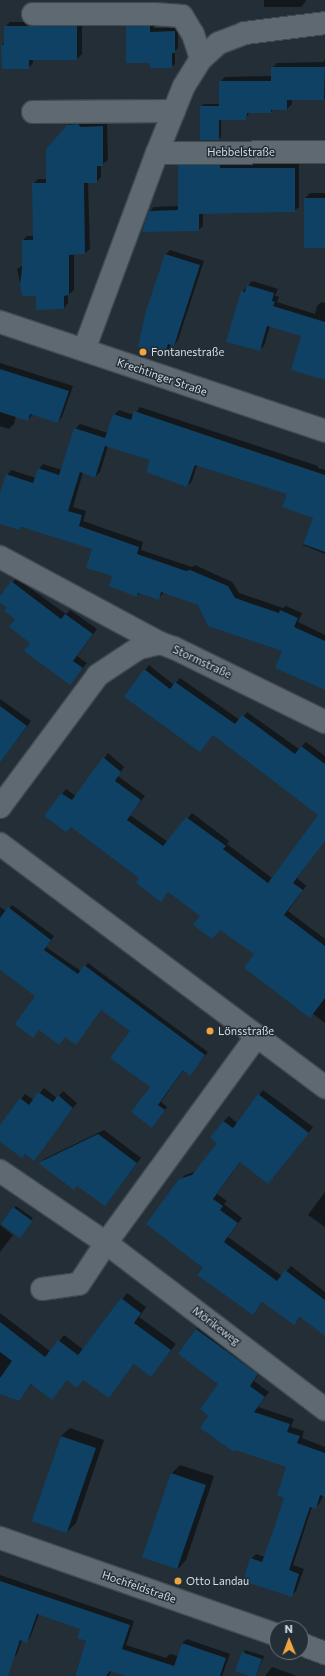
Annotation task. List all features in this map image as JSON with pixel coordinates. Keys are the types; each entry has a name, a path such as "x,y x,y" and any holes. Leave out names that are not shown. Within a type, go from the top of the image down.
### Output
{"street":[{"path":"33,14 154,14 182,16 193,34 201,59"},
{"path":"84,350 157,152 184,86 201,59 219,43 245,33 325,23"},
{"path":"33,112 174,111"},
{"name":"Hebbelstraße","path":"157,152 325,152"},
{"name":"Krechtinger Straße","path":"0,322 325,431"},
{"path":"0,557 160,643"},
{"name":"Stormstraße","path":"0,807 98,675 139,648 160,643 174,648 325,722"},
{"path":"0,844 325,1087"},
{"path":"42,1289 79,1284 106,1243 257,1036"},
{"name":"Mörikeweg","path":"0,1171 106,1243 325,1409"},
{"name":"Hochfeldstraße","path":"0,1538 269,1632"},
{"path":"309,1647 325,1652"}],"building":[{"path":"4,26 77,26 77,60 29,60 29,69 2,69 1,45 4,45"},
{"path":"126,26 150,26 150,32 175,31 175,53 172,53 172,68 150,68 150,63 126,63"},
{"path":"271,67 325,67 324,100 287,100 287,110 271,110 271,113 247,113 246,120 219,120 219,81 271,81"},
{"path":"200,106 219,106 219,140 200,140"},
{"path":"78,124 81,127 103,126 103,166 97,166 97,183 84,183 85,254 69,255 69,295 64,296 64,309 36,310 36,296 22,296 20,286 22,268 22,240 33,240 32,183 46,183 46,149 67,125"},
{"path":"178,165 220,165 220,168 295,168 295,212 199,214 199,231 142,232 149,211 178,210"},
{"path":"304,198 325,198 325,248 304,248"},
{"path":"165,254 200,265 174,346 168,344 164,357 138,347 145,314"},
{"path":"247,285 274,293 272,301 275,302 273,306 325,322 325,380 291,370 301,336 267,326 260,351 226,342 241,291 245,292"},
{"path":"0,369 69,391 58,423 30,414 28,421 0,412"},
{"path":"134,411 325,475 325,552 303,544 313,518 282,507 287,494 195,465 187,487 146,472 150,460 105,446 95,478 80,472 68,511 82,515 79,526 139,547 137,554 186,571 190,570 228,586 235,598 279,613 280,610 298,618 294,627 325,641 325,690 275,668 282,651 208,626 198,605 161,592 159,600 138,593 137,597 109,586 112,576 86,568 92,549 21,527 20,530 0,524 0,493 6,474 33,483 38,468 59,475 74,428 105,438 113,414 131,420"},
{"path":"11,581 61,619 65,614 93,634 73,661 83,668 70,685 24,651 30,643 9,627 15,619 4,611 7,608 0,603 0,596"},
{"path":"144,669 170,689 175,682 235,724 242,715 295,754 301,746 325,764 325,841 293,883 303,890 284,915 325,946 325,998 310,1018 244,968 254,954 220,930 212,939 193,925 200,916 168,892 161,902 136,883 139,878 71,827 66,832 44,816 61,793 72,800 103,757 121,772 115,781 141,800 127,820 163,846 186,817 226,846 223,849 268,883 318,815 213,735 200,752 124,697"},
{"path":"0,706 27,726 0,763"},
{"path":"8,907 51,940 44,950 78,974 84,965 205,1055 190,1076 183,1070 158,1105 165,1110 152,1128 131,1112 150,1087 110,1058 130,1031 101,1010 76,1045 65,1037 59,1045 39,1030 33,1038 15,1024 35,996 0,970 0,918"},
{"path":"38,1092 53,1102 58,1095 73,1108 34,1161 25,1154 22,1158 0,1142 0,1125 20,1098 29,1105"},
{"path":"258,1094 309,1133 268,1184 240,1162 213,1199 223,1206 220,1210 238,1223 224,1242 277,1281 285,1270 325,1300 325,1336 300,1317 294,1325 262,1302 253,1315 197,1275 203,1268 146,1224 179,1179 192,1175 217,1143 210,1138 223,1121 233,1128"},
{"path":"98,1134 137,1163 105,1206 77,1186 74,1190 38,1163"},
{"path":"13,1207 32,1221 20,1238 1,1224"},
{"path":"121,1298 141,1313 134,1323 171,1350 151,1377 134,1364 109,1398 83,1380 77,1388 67,1380 52,1400 31,1384 19,1401 0,1394 0,1378 12,1361 0,1352 0,1322 45,1357 58,1340 78,1355"},
{"path":"196,1329 258,1374 250,1386 265,1397 254,1412 290,1424 287,1432 300,1436 297,1443 325,1453 325,1497 320,1495 316,1509 310,1507 289,1570 299,1574 292,1597 243,1581 250,1558 262,1562 284,1498 277,1495 286,1467 235,1450 234,1452 200,1428 208,1416 200,1409 218,1384 178,1354"},
{"path":"61,1436 96,1448 67,1533 32,1521"},
{"path":"171,1473 206,1485 177,1569 142,1557"},
{"path":"0,1581 130,1625 122,1649 174,1666 182,1643 226,1658 220,1676 126,1676 110,1671 106,1676 75,1676 86,1641 77,1638 80,1629 37,1614 27,1643 20,1640 8,1676 0,1676"},
{"path":"242,1652 262,1659 256,1676 250,1676 235,1671"}],"place":[{"name":"Fontanestraße","path":"143,352"},
{"name":"Lönsstraße","path":"210,1031"},
{"name":"Otto Landau","path":"178,1581"}]}
